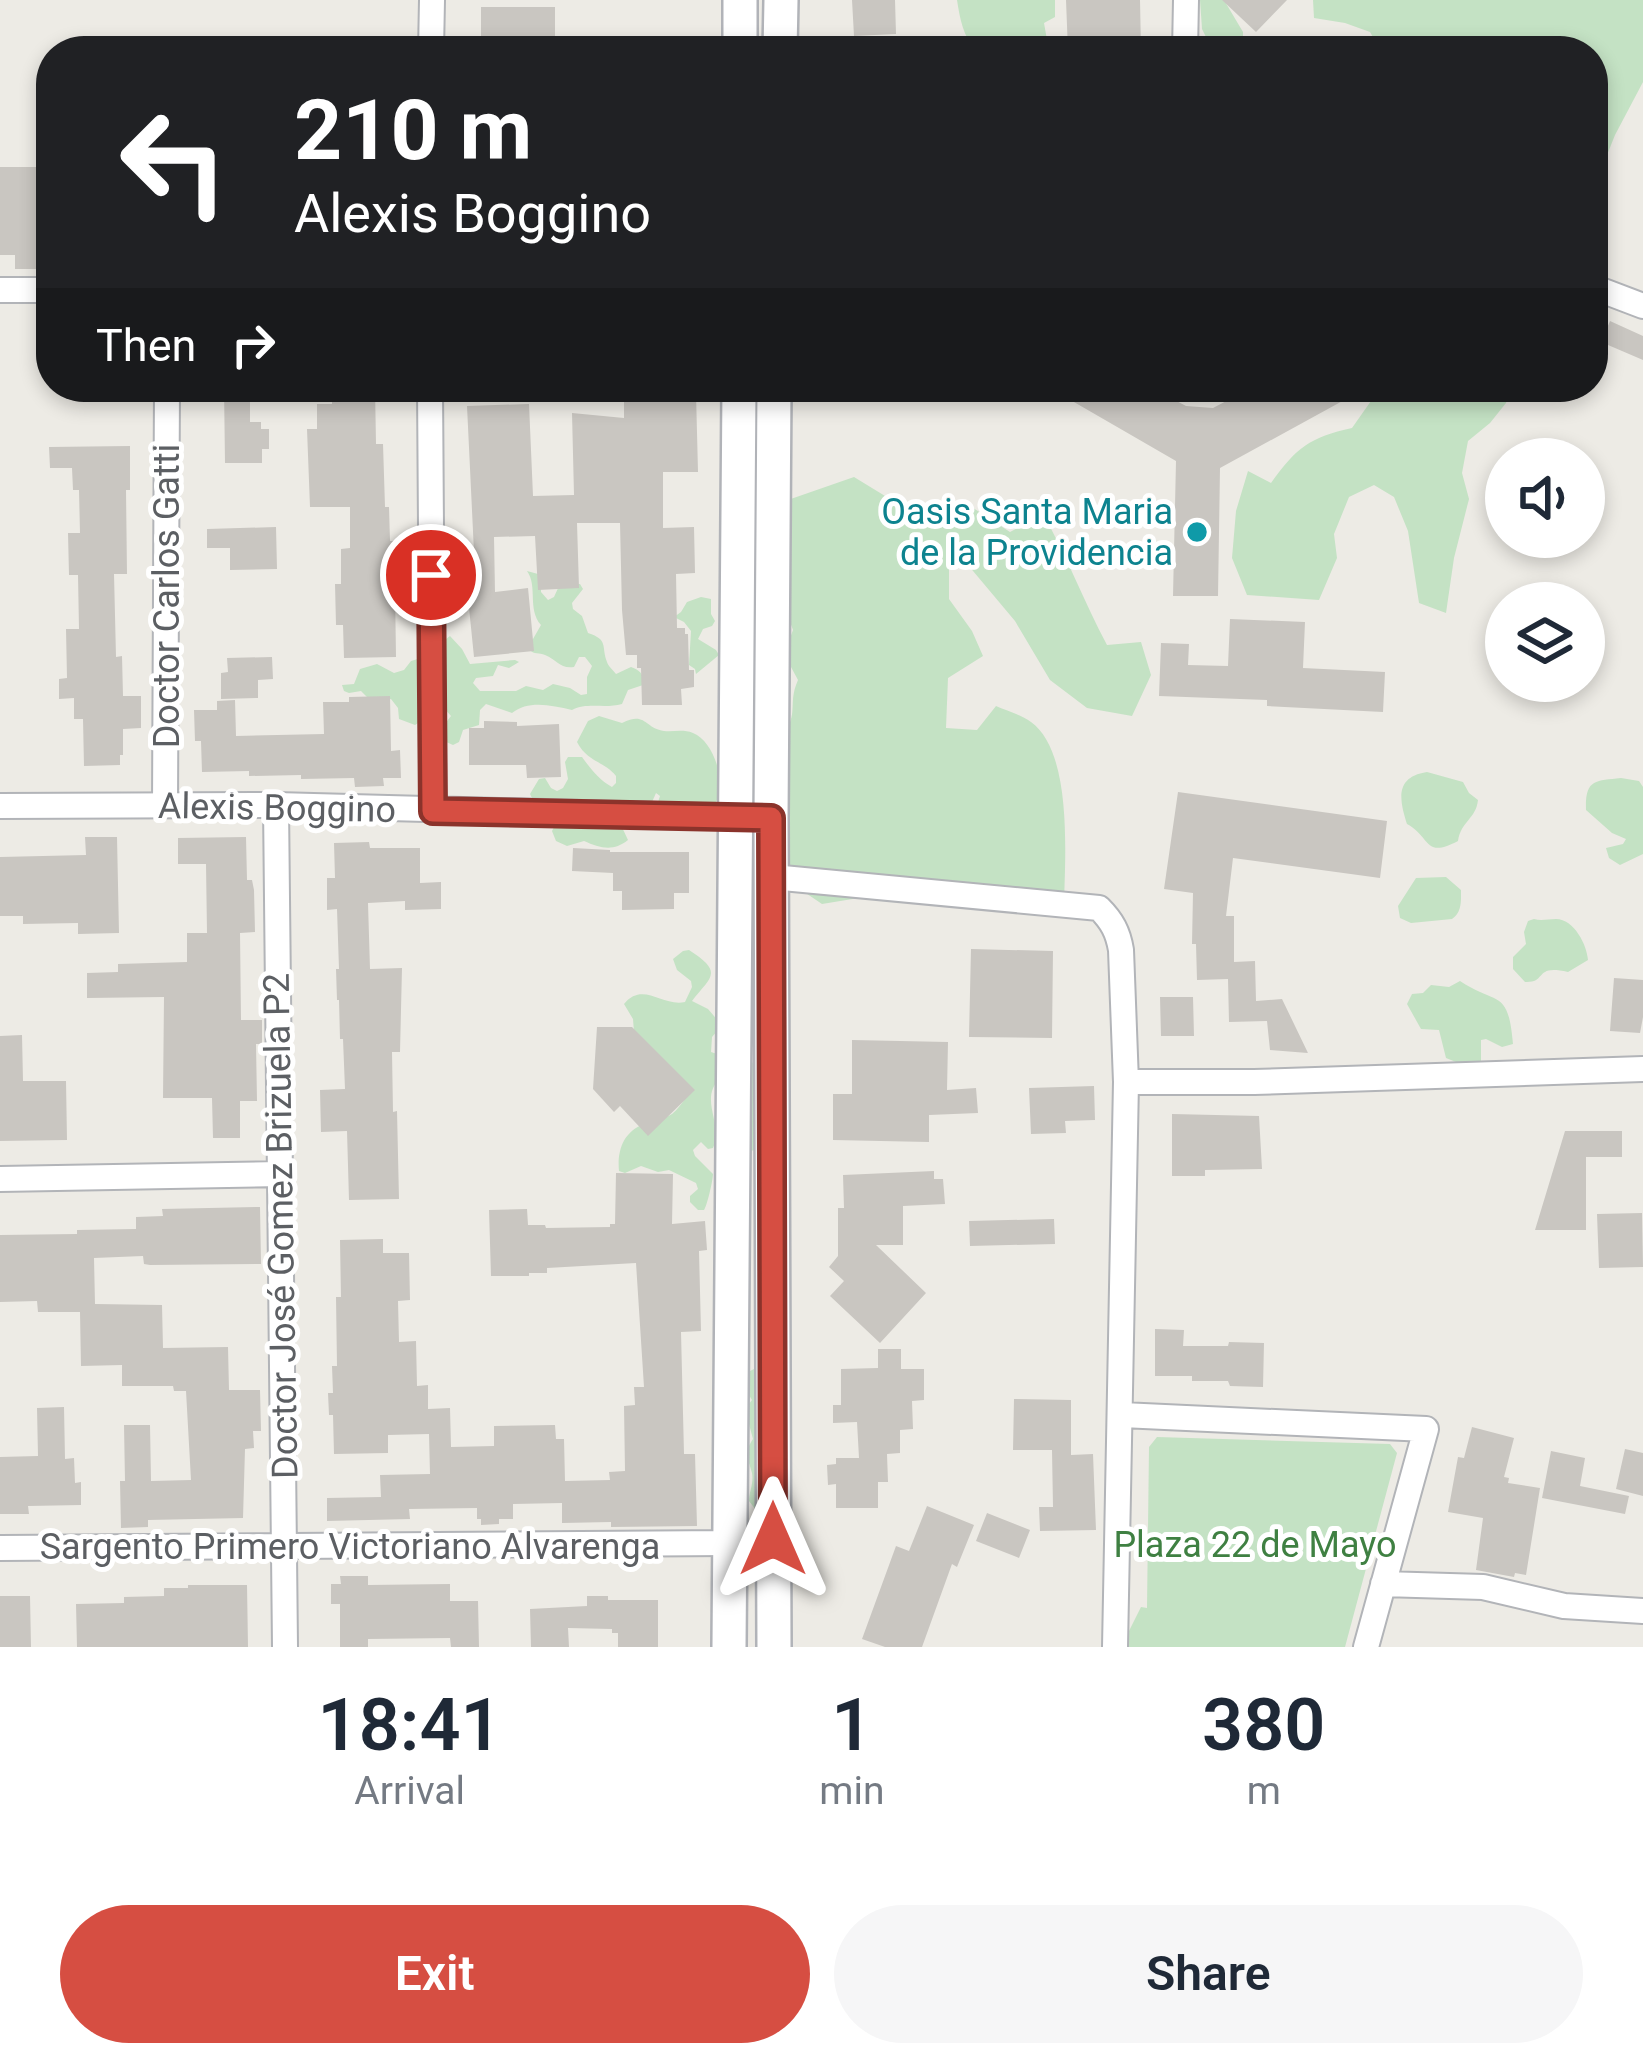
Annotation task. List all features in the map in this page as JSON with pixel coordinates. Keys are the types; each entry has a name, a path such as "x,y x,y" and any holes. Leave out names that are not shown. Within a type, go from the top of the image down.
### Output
{"main road":[{"path":"740,0 740,36"},
{"path":"780,36 781,0"},
{"path":"740,402 754,817 772,878 774,1647"},
{"path":"729,1647 728,1543 773,402"}],"street":[{"path":"431,36 432,0"},
{"path":"1185,36 1186,0"},
{"path":"0,290 36,290"},
{"path":"1608,293 1643,306"},
{"name":"Doctor Carlos Gatti","path":"165,805 167,402"},
{"path":"430,402 433,811"},
{"name":"Alexis Boggino","path":"0,806 276,805 754,817"},
{"name":"Doctor José Gomez Brizuela P2","path":"276,805 285,1647"},
{"path":"772,878 1099,908 1118,933 1126,1082 1115,1647"},
{"path":"1126,1082 1643,1069"},
{"path":"0,1179 280,1174"},
{"path":"1122,1415 1426,1429 1366,1647"},
{"name":"Sargento Primero Victoriano Alvarenga","path":"0,1549 773,1539"},
{"path":"1383,1584 1483,1587 1564,1606 1643,1611"}],"green space":[{"path":"957,0 1055,0 1055,17 1044,23 1046,36 967,36"},
{"path":"1200,0 1224,0 1243,36 1206,36"},
{"path":"1313,0 1643,0 1643,82 1608,152 1608,36 1372,36 1345,23 1314,18"},
{"path":"1370,402 1506,402 1468,441 1462,473 1469,499 1446,613 1419,603 1408,531 1394,497 1374,485 1349,497 1334,534 1337,558 1319,600 1247,595 1232,558 1236,511 1248,471 1271,483 1305,446 1352,428"},
{"path":"854,477 890,499 906,520 932,508 964,502 1010,532 1043,514 1107,645 1141,642 1151,675 1132,716 1087,708 1050,680 1015,621 968,565 949,561 949,599 983,656 948,678 946,728 977,730 996,706 1027,720 1045,737 1064,807 1064,905 1029,915 978,896 883,894 822,904 785,879 788,771 782,738 791,721 798,680 784,654 793,630 786,611 785,501"},
{"path":"527,571 538,574 541,592 548,600 559,586 580,584 583,589 573,609 582,616 588,633 602,641 608,665 616,674 631,667 642,676 643,685 628,690 622,704 572,710 532,705 512,713 486,704 480,710 479,725 463,730 453,745 444,741 444,725 451,716 443,707 415,725 399,719 391,699 373,703 361,691 344,691 342,685 354,684 360,669 377,664 394,673 421,658 441,668 445,664 442,642 450,636 470,664 519,662 509,668 498,665 493,676 476,678 473,683 480,691 516,691 526,686 543,690 553,684 587,694 592,666 585,657 579,657 574,667 565,667 529,648 527,643 541,625"},
{"path":"711,599 715,621 698,639 719,655 696,674 689,665 691,631 674,617 687,602"},
{"path":"599,716 622,723 641,719 657,729 699,737 710,749 719,774 714,807 655,811 660,796 656,793 649,809 620,823 628,840 622,844 606,848 584,841 567,846 556,841 552,831 557,821 574,822 535,804 530,794 539,779 545,778 557,791 563,788 568,757 582,757 603,781 612,787 616,783 616,776 577,742 588,721"},
{"path":"1427,772 1463,782 1478,800 1458,841 1439,848 1407,824 1402,806 1404,784"},
{"path":"1621,778 1639,781 1643,787 1643,854 1620,865 1609,858 1606,848 1626,839 1586,810 1587,792 1593,784"},
{"path":"1446,877 1461,890 1460,906 1452,919 1411,923 1400,918 1398,906 1416,878"},
{"path":"1534,919 1568,923 1582,940 1588,960 1568,972 1550,970 1525,982 1513,969 1513,957 1526,944 1524,932"},
{"path":"689,950 711,970 692,1001 720,1023 711,1052 720,1055 719,1079 711,1096 716,1139 713,1148 701,1142 693,1150 713,1174 704,1210 690,1202 698,1189 696,1183 669,1170 641,1166 619,1171 626,1137 672,1114 685,1099 634,1032 624,1004 638,995 685,1002 691,981 677,970 673,959"},
{"path":"1460,981 1504,1006 1513,1044 1502,1047 1481,1040 1481,1065 1464,1071 1446,1058 1439,1030 1421,1029 1407,1004 1412,994 1423,993 1431,985 1449,987"},
{"path":"748,990 756,995 757,1522 749,1501 752,1477 747,1452 753,1439 745,1409 752,1400 742,1384 746,1373 756,1368 756,1150 749,1151 745,1062 756,1063 756,1047 746,1046"},
{"name":"Plaza 22 de Mayo","path":"1157,1437 1390,1444 1397,1453 1345,1647 1121,1647 1141,1607 1147,1608 1149,1447"}],"building":[{"path":"852,0 895,0 896,34 854,36"},
{"path":"1066,0 1140,0 1141,36 1067,36"},
{"path":"1222,0 1287,0 1256,32"},
{"path":"481,7 555,7 555,36 481,36"},
{"path":"0,167 36,167 36,269 15,269 15,255 0,255"},
{"path":"1610,321 1643,336 1643,360 1608,345"},
{"path":"224,402 250,402 250,422 261,422 261,429 269,429 269,449 262,449 262,463 225,463"},
{"path":"375,402 376,444 383,444 390,541 406,541 407,589 395,589 396,657 344,658 343,625 336,625 335,584 341,584 341,549 350,548 350,507 310,507 307,429 317,429 317,404"},
{"path":"624,402 696,402 698,472 663,472 663,528 694,527 695,573 676,574 677,628 685,628 688,634 689,670 694,670 694,687 681,689 682,705 642,705 637,655 626,655 620,523 577,523 579,588 538,590 535,536 494,537 495,592 528,588 534,651 474,657 467,588 461,588 461,552 474,552 467,406 529,404 533,496 574,495 572,413 624,418"},
{"name":"Oasis Santa Maria de la Providencia","path":"1074,402 1178,402 1213,408 1224,402 1341,402 1220,468 1218,596 1173,596 1176,461"},
{"path":"130,446 127,574 114,574 116,657 122,656 123,696 141,696 141,728 123,729 120,765 84,766 83,719 74,719 74,698 59,699 59,679 67,678 66,629 79,629 78,575 69,575 68,533 80,533 79,490 73,490 72,468 50,468 49,447"},
{"path":"276,527 277,569 230,570 230,548 207,548 207,529"},
{"path":"1230,619 1305,622 1303,668 1385,672 1383,712 1267,706 1267,700 1159,696 1161,643 1189,644 1188,665 1228,666"},
{"path":"272,657 273,679 258,680 258,698 221,699 221,673 228,672 227,658"},
{"path":"390,696 391,751 400,750 401,778 383,778 384,786 355,787 354,778 202,772 194,710 217,710 217,701 235,700 236,736 324,734 323,702"},
{"path":"484,721 517,722 517,726 559,724 561,777 527,778 526,765 469,765 469,728 484,728"},
{"path":"1178,792 1387,821 1380,878 1233,858 1226,916 1234,916 1234,962 1255,961 1256,1001 1282,999 1308,1053 1270,1050 1267,1021 1229,1022 1228,979 1197,980 1193,893 1164,889"},
{"path":"85,837 117,837 119,933 78,934 78,923 23,924 23,916 0,916 0,857 86,855"},
{"path":"246,837 255,932 240,933 241,1020 262,1020 262,1044 256,1044 257,1101 240,1101 240,1138 213,1138 212,1098 163,1098 164,997 87,998 87,973 118,972 118,964 187,962 187,933 207,933 206,864 178,864 178,838"},
{"path":"369,842 370,848 420,848 420,883 441,882 441,909 405,910 405,901 368,903 370,969 402,968 400,1052 392,1052 399,1199 349,1200 347,1131 321,1132 320,1090 345,1089 337,1000 337,909 327,910 327,878 335,878 334,843"},
{"path":"573,848 689,852 689,893 674,893 674,909 622,910 622,891 613,891 613,873 572,871"},
{"path":"971,949 1053,951 1052,1038 969,1037"},
{"path":"1614,978 1643,980 1640,1033 1610,1031"},
{"path":"1160,997 1193,997 1194,1036 1161,1036"},
{"path":"597,1027 632,1027 695,1090 648,1136 620,1106 614,1112 593,1089"},
{"path":"22,1035 23,1081 66,1081 67,1140 0,1141 0,1036"},
{"path":"852,1040 948,1042 947,1090 976,1088 978,1113 929,1115 929,1142 833,1140 833,1094 852,1094"},
{"path":"1094,1086 1095,1120 1065,1121 1066,1133 1031,1134 1029,1088"},
{"path":"1172,1114 1259,1116 1262,1169 1172,1176"},
{"path":"1565,1131 1622,1131 1622,1157 1586,1157 1586,1230 1535,1230"},
{"path":"934,1171 934,1179 943,1179 945,1204 903,1206 903,1245 876,1245 926,1293 880,1343 830,1296 844,1281 829,1267 838,1256 843,1175"},
{"path":"616,1173 673,1174 672,1224 705,1221 707,1250 699,1251 701,1331 681,1332 684,1454 695,1454 697,1526 562,1523 562,1503 513,1504 513,1519 499,1519 499,1524 481,1525 477,1508 409,1509 410,1519 327,1521 327,1498 381,1497 380,1475 430,1474 429,1434 388,1435 388,1453 334,1454 328,1393 333,1393 332,1366 337,1366 340,1240 383,1239 383,1253 409,1253 410,1300 398,1301 399,1342 416,1341 417,1386 428,1385 428,1409 450,1408 451,1447 494,1446 494,1426 555,1425 556,1439 564,1439 565,1481 610,1480 609,1472 625,1471 624,1406 635,1405 634,1387 644,1387 636,1263 491,1276 489,1210 527,1209 528,1225 546,1228 610,1227 615,1224"},
{"path":"260,1207 261,1264 150,1265 144,1264 143,1256 94,1258 95,1304 162,1305 163,1348 228,1347 229,1390 260,1390 261,1431 253,1431 254,1448 245,1449 243,1518 148,1520 148,1527 121,1528 124,1425 150,1425 151,1481 191,1480 186,1391 174,1391 173,1386 122,1386 122,1365 81,1366 80,1312 38,1312 37,1301 0,1302 0,1235 136,1229 136,1217 163,1216 162,1209"},
{"path":"1642,1213 1643,1267 1599,1268 1597,1214"},
{"path":"1054,1219 1055,1244 970,1246 969,1221"},
{"path":"1155,1329 1184,1330 1183,1346 1264,1343 1263,1387 1192,1381 1192,1376 1155,1376"},
{"path":"878,1349 901,1349 901,1369 924,1369 924,1400 912,1401 913,1429 900,1430 900,1453 887,1454 888,1482 878,1482 878,1508 836,1508 836,1484 828,1485 827,1465 836,1464 836,1458 859,1458 857,1422 833,1423 833,1405 841,1405 841,1369 878,1368"},
{"path":"1014,1399 1071,1400 1071,1455 1093,1454 1096,1530 1040,1531 1039,1507 1053,1507 1052,1450 1013,1450"},
{"path":"64,1407 65,1459 74,1458 81,1505 28,1506 29,1514 0,1514 0,1457 38,1456 37,1408"},
{"path":"1472,1427 1514,1438 1504,1477 1509,1478 1508,1483 1540,1488 1526,1575 1476,1570 1483,1518 1448,1512 1458,1457 1464,1458"},
{"path":"1625,1449 1643,1453 1643,1496 1616,1489"},
{"path":"1551,1451 1585,1458 1580,1486 1629,1496 1625,1514 1542,1498"},
{"path":"927,1506 974,1525 957,1567 952,1564 922,1647 885,1647 862,1639 896,1546 909,1551"},
{"path":"987,1513 1030,1530 1019,1558 976,1541"},
{"path":"340,1576 368,1576 368,1585 450,1584 450,1601 478,1601 479,1647 451,1647 450,1638 368,1639 368,1647 340,1647 340,1604 331,1604 331,1584 341,1584"},
{"path":"247,1585 248,1647 77,1647 76,1604 124,1603 124,1597 164,1596 164,1588"},
{"path":"0,1596 30,1596 31,1647 0,1647"},
{"path":"587,1596 658,1600 658,1647 618,1647 618,1633 612,1629 568,1628 569,1647 531,1647 530,1609 587,1606"}],"place":[{"name":"Oasis Santa Maria de la Providencia","path":"1197,532"}],"route":[{"path":"431,575 433,811 771,818 773,1539"}]}
